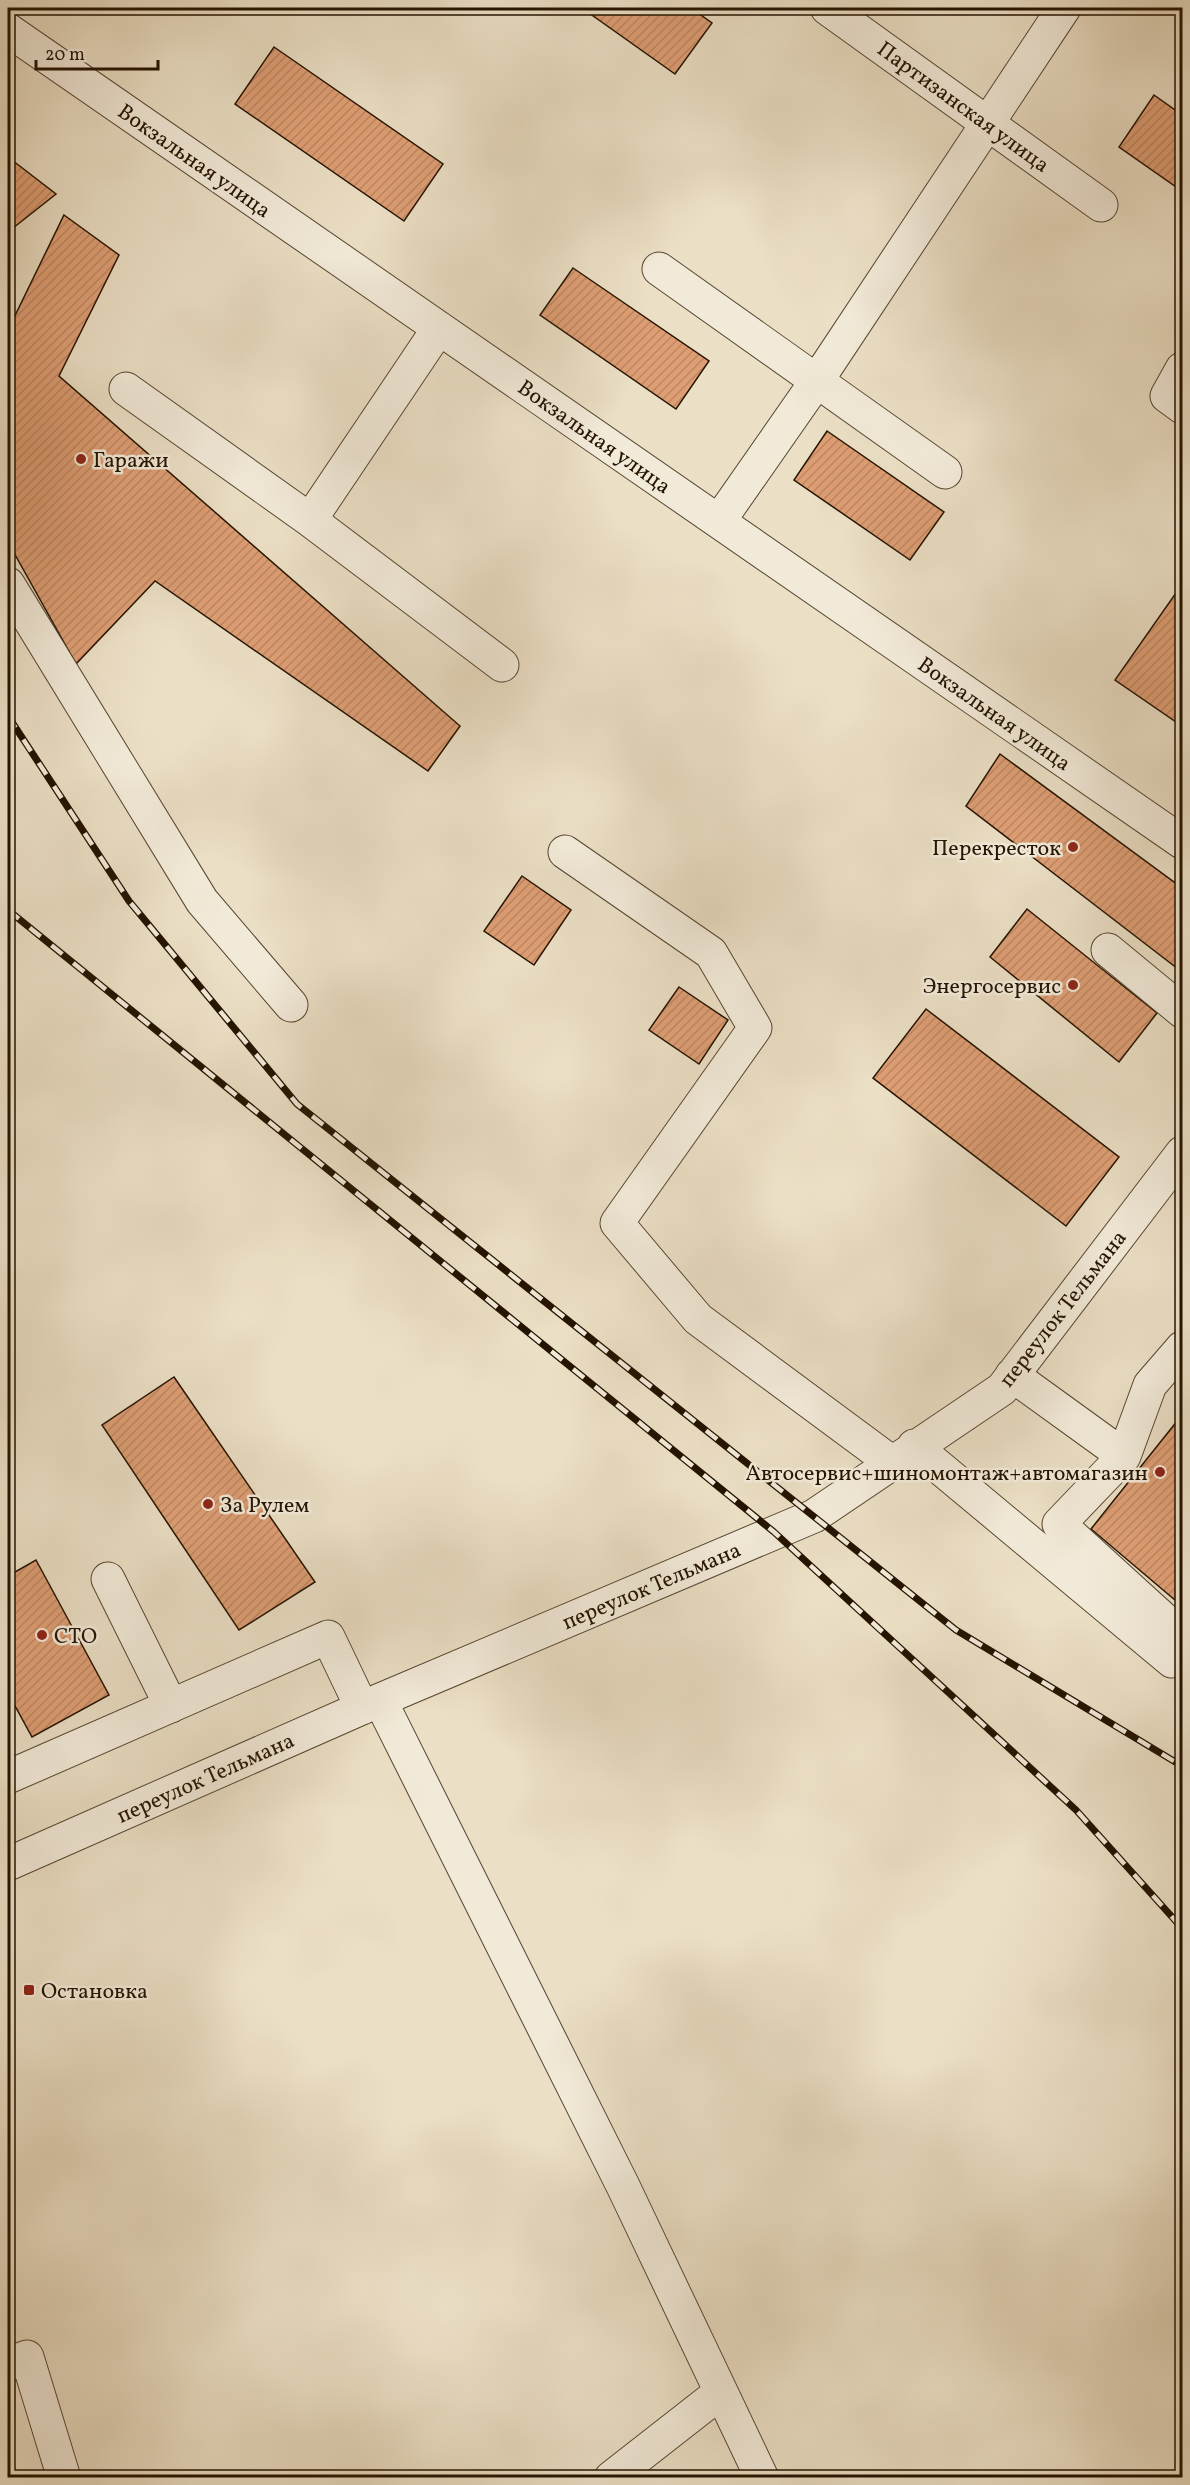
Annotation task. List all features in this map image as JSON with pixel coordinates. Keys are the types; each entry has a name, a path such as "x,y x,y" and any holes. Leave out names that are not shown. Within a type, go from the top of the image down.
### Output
{"street":[{"name":"Партизанская улица","path":"827,8 1101,205"},
{"path":"718,521 816,382 1064,8"},
{"name":"Вокзальная улица","path":"8,30 1182,842"},
{"path":"659,269 945,472"},
{"path":"310,520 439,328"},
{"path":"126,389 310,520 502,665"},
{"path":"8,584 202,901 291,1005"},
{"path":"565,852 711,953 754,1028 617,1222 698,1319 903,1454 1172,1661 1182,1654"},
{"path":"1108,951 1182,1011"},
{"name":"переулок Тельмана","path":"8,1864 371,1704 814,1516 1002,1389 1182,1153"},
{"path":"1182,1348 1150,1385 1124,1456 1059,1524 1182,1636"},
{"path":"1012,1374 1124,1456"},
{"path":"108,1579 171,1706"},
{"path":"8,1777 328,1637 371,1704 623,2186 762,2478"},
{"path":"8,2364 27,2357 64,2478"},
{"path":"611,2478 721,2392"}],"building":[{"path":"582,8 691,8 712,23 675,74"},
{"path":"274,47 443,164 404,221 235,104"},
{"path":"1154,95 1182,115 1182,191 1119,147"},
{"path":"8,157 56,194 8,232"},
{"name":"Гаражи","path":"64,215 119,255 59,376 460,726 428,771 155,581 76,664 8,542 8,330"},
{"path":"573,268 709,361 676,409 540,315"},
{"path":"827,431 944,512 910,560 794,480"},
{"path":"1178,590 1182,593 1182,726 1115,680"},
{"name":"Перекресток","path":"1000,754 1182,888 1182,972 966,806"},
{"path":"522,876 571,910 534,965 484,931"},
{"name":"Энергосервис","path":"1027,909 1157,1013 1119,1062 990,957"},
{"path":"679,987 728,1020 699,1064 649,1030"},
{"path":"926,1009 1119,1157 1066,1226 873,1078"},
{"name":"За Рулем","path":"174,1377 315,1582 239,1630 102,1425"},
{"name":"Автосервис+шиномонтаж+автомагазин","path":"1182,1415 1182,1606 1091,1529"},
{"name":"СТО","path":"36,1560 109,1695 32,1737 8,1693 8,1576"}],"railway":[{"path":"8,716 129,901 297,1104 956,1630 1182,1766"},
{"path":"8,910 774,1532 1076,1810 1182,1928"}],"place":[{"name":"Гаражи","path":"81,459"},
{"name":"Перекресток","path":"1073,847"},
{"name":"Энергосервис","path":"1073,985"},
{"name":"Автосервис+шиномонтаж+автомагазин","path":"1160,1472"},
{"name":"За Рулем","path":"208,1504"},
{"name":"СТО","path":"42,1635"},
{"name":"Остановка","path":"29,1990"}]}
